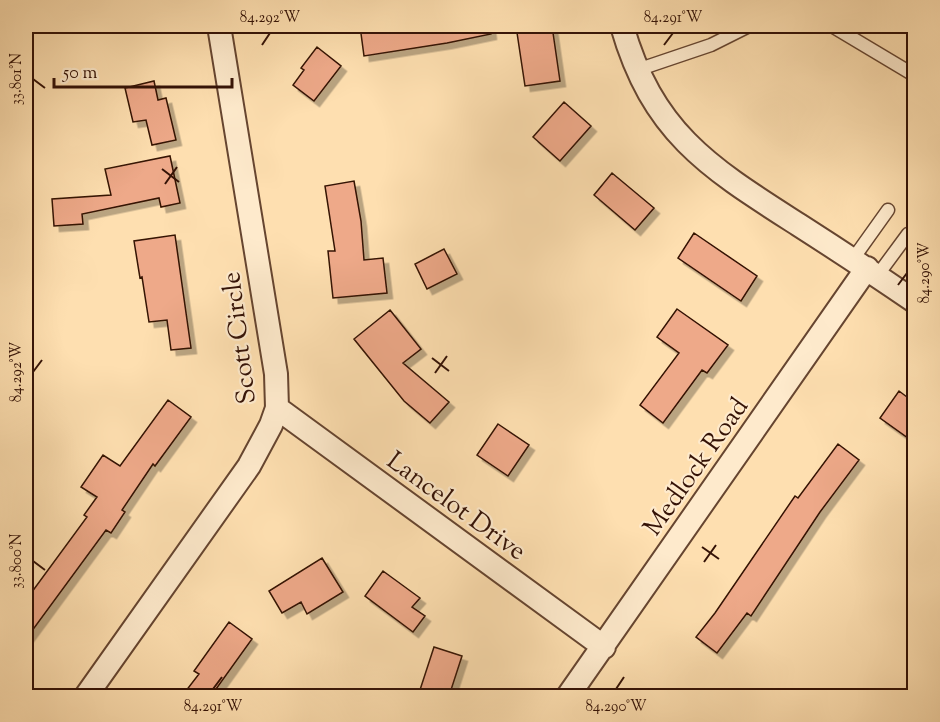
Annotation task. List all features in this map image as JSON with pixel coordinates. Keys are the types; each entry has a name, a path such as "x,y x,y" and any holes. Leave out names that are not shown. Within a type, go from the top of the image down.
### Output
{"street":[{"name":"Scott Circle","path":"86,696 249,466 271,425 277,408 276,374 219,26"},
{"path":"622,26 637,70 648,92 679,136 699,156 728,180 915,301"},
{"name":"Medlock Road","path":"568,696 866,268"},
{"name":"Lancelot Drive","path":"277,408 604,647"}],"lane":[{"path":"637,70 711,45 749,26"},
{"path":"832,26 915,75"},
{"path":"866,268 888,210"},
{"path":"866,268 908,234"}],"building":[{"path":"360,26 490,26 491,34 364,56"},
{"path":"516,26 552,26 560,81 525,86"},
{"path":"317,47 341,66 314,101 293,85 304,70 301,68"},
{"path":"154,81 158,100 166,98 176,140 152,145 146,120 133,122 125,88"},
{"path":"564,102 591,126 560,161 533,137"},
{"path":"170,156 180,203 161,207 159,198 82,214 83,224 54,226 52,199 111,195 105,169"},
{"path":"612,173 654,208 635,230 594,195"},
{"path":"354,181 361,221 364,260 383,258 387,293 333,298 328,251 335,251 325,186"},
{"path":"694,233 757,276 741,301 678,258"},
{"path":"175,235 191,348 171,350 167,320 149,322 134,241"},
{"path":"444,249 457,274 427,289 415,264"},
{"path":"677,309 728,345 707,373 702,370 663,423 640,405 679,353 657,337"},
{"path":"390,310 421,349 403,363 449,402 430,423 404,401 354,339"},
{"path":"899,391 915,403 915,443 880,418"},
{"path":"168,400 191,417 155,466 153,464 122,510 125,512 111,533 106,530 26,639 26,600 87,517 84,515 97,497 81,487 103,455 120,466"},
{"path":"498,424 529,445 508,476 477,455"},
{"path":"838,444 859,460 820,512 751,616 747,613 717,653 696,637 795,496 798,498"},
{"path":"322,558 343,592 307,614 301,602 282,613 269,591"},
{"path":"383,571 420,598 412,607 425,616 413,632 365,596"},
{"path":"229,622 252,639 211,696 182,696 199,674 194,671"},
{"path":"434,647 462,656 449,696 418,696"}]}
